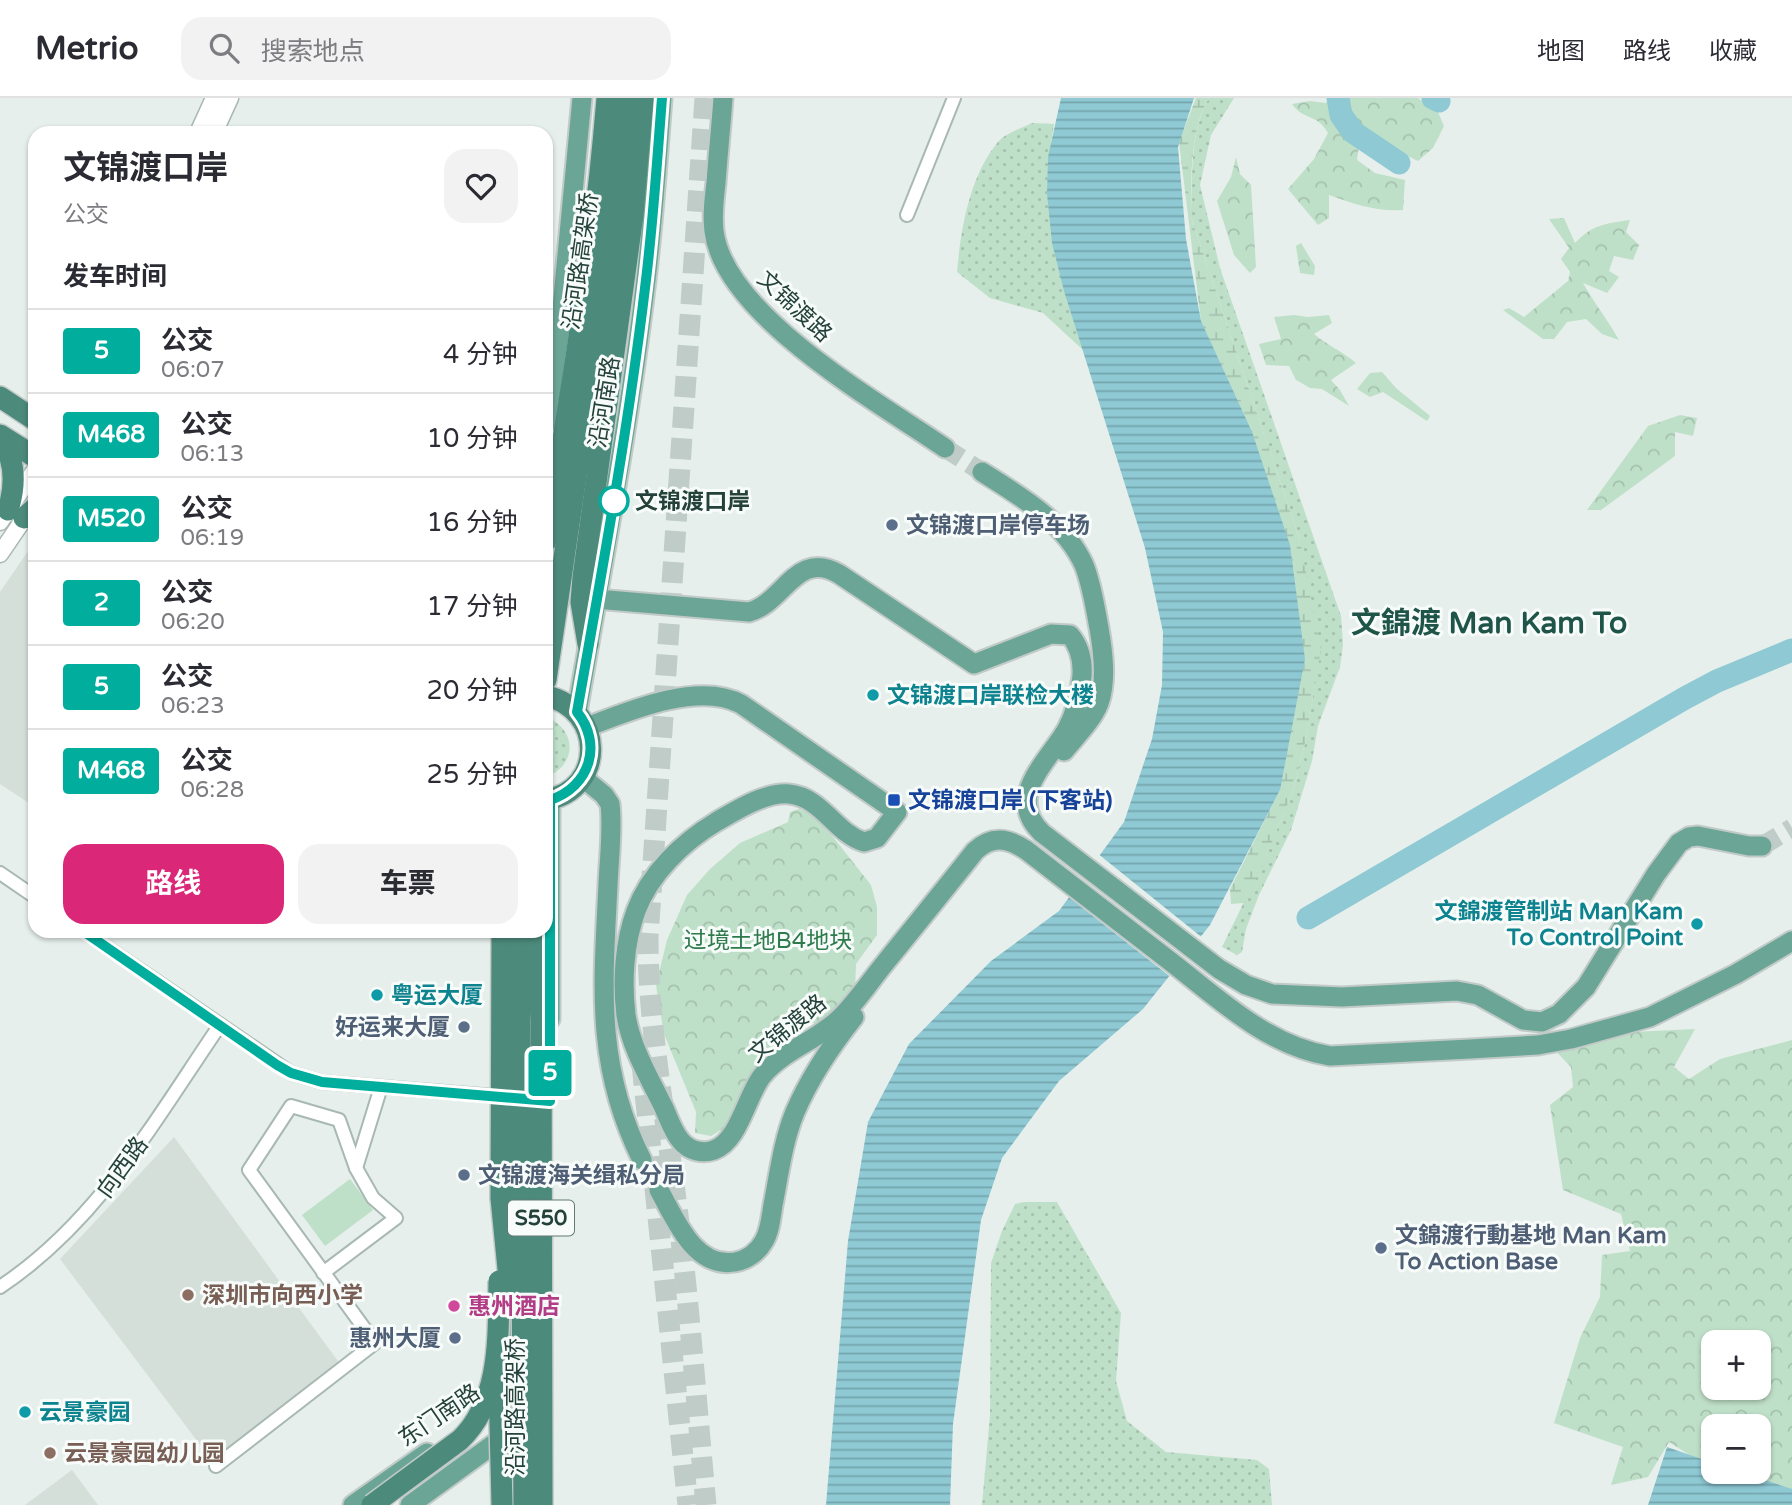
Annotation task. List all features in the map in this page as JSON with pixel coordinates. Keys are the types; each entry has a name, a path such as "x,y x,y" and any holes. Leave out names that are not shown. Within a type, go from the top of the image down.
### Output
{"highway":[{"name":"沿河路高架桥","path":"553,496 584,297 602,162 607,98"},
{"name":"沿河路高架桥","path":"553,633 611,239 625,98"},
{"path":"589,644 582,602 583,577 633,215 643,98"},
{"path":"0,397 28,404"},
{"path":"0,397 28,415"},
{"path":"0,436 28,453"},
{"path":"0,436 15,478 20,512"},
{"path":"553,698 559,699 582,720 590,737 590,758 582,777 568,792 553,798"},
{"path":"502,938 498,1345 502,1505"},
{"name":"沿河路高架桥","path":"519,938 517,1438 524,1505"},
{"name":"沿河路高架桥","path":"536,938 541,1021 541,1505"},
{"path":"501,1198 517,1438"},
{"path":"372,1505 474,1427 489,1396 498,1345"}],"main road":[{"path":"553,341 582,98"},
{"name":"沿河南路","path":"582,720 589,644 640,328 662,98"},
{"name":"文锦渡路","path":"723,98 713,230 722,261 730,276 742,293 804,351 945,448"},
{"path":"982,472 1027,501 1069,541 1083,563 1092,593 1101,641 1103,682 1100,700 1089,719 1049,771 1037,796 1042,822 1065,849"},
{"path":"596,599 749,612 771,602 796,575 804,570 819,568 839,574 974,664 1051,635 1070,635 1081,656 1082,673 1078,700 1065,732 1031,785 1026,804 1035,827 1219,969 1246,985 1272,995 1342,997 1458,991 1478,995 1523,1020 1542,1022 1559,1014 1586,987 1679,842 1698,836 1762,846"},
{"name":"文锦渡路","path":"582,720 661,702 722,695 740,704 897,811 877,838 864,842 855,838 810,801 790,794 774,795 731,814 695,836 670,859 645,892 631,927 627,950 627,1018 637,1053 676,1134 693,1150 710,1151 732,1137 762,1076 773,1065 841,1017 981,846 996,839 1008,840 1051,869"},
{"path":"582,777 604,795 610,804 603,990 605,1034 618,1102 642,1160"},
{"name":"文锦渡路","path":"659,1190 686,1237 700,1253 728,1263 746,1259 756,1252 768,1233 780,1166 795,1113 811,1079 845,1028 984,860 1002,851 1015,852 1051,869"},
{"path":"1051,869 1276,1038 1312,1053 1355,1056 1538,1045 1571,1039 1650,1017 1736,974 1792,941"},
{"path":"510,938 509,1398 517,1438"},
{"path":"410,1505 517,1438 550,1395 549,938"},
{"name":"东门南路","path":"353,1505 509,1398 528,1392 550,1395"}],"street":[{"path":"201,126 214,98"},
{"path":"217,126 230,98"},
{"path":"907,215 954,98"},
{"path":"0,554 28,490"},
{"path":"0,873 28,892"},
{"path":"93,938 291,1073 322,1082 550,1101"},
{"name":"向西路","path":"0,1287 45,1254 80,1220 116,1178 220,1025"},
{"path":"356,1168 381,1087"},
{"path":"216,1466 375,1343 323,1273 249,1170 291,1106 340,1120 356,1168 373,1198 396,1218 323,1273"}],"shaded area":[{"path":"28,551 28,802 0,784 0,592"},
{"name":"深圳市向西小学","path":"174,1137 343,1368 216,1466 60,1259"},
{"path":"72,1470 98,1505 25,1505"}],"green space":[{"path":"1196,98 1209,98 1198,124 1195,140 1191,217 1300,541 1321,650 1306,739 1293,791 1244,903 1231,904 1230,889 1280,790 1201,321 1179,142"},
{"path":"1209,98 1234,98 1211,135 1200,185 1220,268 1341,616 1343,645 1340,667 1318,726 1312,761 1291,830 1259,895 1246,929 1242,952 1237,955 1222,947 1263,863 1293,791 1306,739 1320,653 1299,538 1191,217 1195,140"},
{"path":"1330,98 1418,98 1438,112 1444,126 1433,148 1418,161 1372,139 1359,146 1357,160 1375,173 1405,180 1403,210 1375,209 1329,195 1329,218 1318,225 1288,189 1314,159 1328,133 1319,122 1301,113 1292,104 1310,101 1326,103"},
{"path":"1032,123 1054,124 1050,154 1050,211 1059,266 1083,350 1043,313 990,298 957,272 964,221 980,171 1001,139"},
{"path":"1236,157 1240,174 1251,185 1256,267 1250,273 1234,255 1217,201 1231,177"},
{"path":"1564,218 1575,243 1594,228 1630,220 1626,232 1639,245 1633,260 1614,256 1609,271 1619,277 1607,293 1583,283 1619,340 1602,334 1586,319 1567,322 1554,339 1543,339 1503,310 1509,308 1524,317 1568,281 1570,272 1561,259 1569,248 1549,219"},
{"path":"1301,243 1315,266 1314,275 1300,273 1296,246"},
{"path":"1329,315 1332,323 1314,334 1356,363 1331,380 1349,406 1322,389 1310,388 1296,380 1289,366 1266,365 1259,344 1281,339 1274,317"},
{"path":"1382,372 1396,388 1430,416 1427,421 1383,392 1370,397 1357,389 1370,373"},
{"path":"1680,415 1697,418 1693,436 1675,432 1675,456 1601,510 1587,510 1648,426"},
{"path":"553,721 564,730 570,747 564,764 553,773"},
{"name":"过境土地B4地块","path":"799,809 813,814 871,885 877,907 877,935 856,964 855,992 835,1017 790,1030 783,1035 759,1063 728,1126 711,1136 695,1133 696,1112 664,1034 656,985 667,940 687,895 710,869 740,843 788,822 790,812"},
{"path":"1695,1029 1674,1067 1689,1079 1720,1059 1792,1040 1792,1498 1752,1484 1771,1484 1771,1414 1701,1414 1701,1462 1669,1442 1648,1477 1611,1485 1623,1447 1554,1423 1580,1338 1600,1297 1602,1255 1630,1251 1621,1214 1563,1190 1550,1105 1573,1087 1571,1067 1537,1032"},
{"path":"350,1179 373,1210 325,1246 302,1215"},
{"path":"1057,1202 1121,1313 1116,1381 1127,1421 1166,1452 1257,1460 1269,1469 1272,1505 982,1505 990,1415 991,1263 1015,1204"}],"water":[{"path":"1061,98 1194,98 1178,147 1186,239 1201,321 1252,432 1290,545 1305,659 1280,790 1210,925 1143,1009 1059,1081 1002,1158 981,1220 953,1424 950,1505 826,1505 848,1241 868,1122 909,1044 991,961 1059,911 1124,822 1152,739 1162,685 1163,632 1145,548 1064,291 1052,243 1047,194 1048,157"},
{"path":"1667,1447 1701,1459 1701,1484 1771,1482 1792,1489 1792,1505 1648,1505"}],"pier":[{"path":"1097,853 1204,939 1172,978 1066,895"}],"waterway":[{"path":"1338,98 1341,115 1353,132 1399,163"},
{"path":"1433,98 1439,101"},
{"path":"1308,918 1685,698 1717,681 1792,650"}],"tunnel":[{"path":"705,98 648,937 654,1033 684,1270 706,1505"},
{"path":"945,448 982,472"},
{"path":"1762,846 1792,828"},
{"path":"642,1064 688,1505"},
{"path":"642,1160 659,1190"}],"bus line":[{"name":"5","path":"553,799 576,785 590,758 590,737 577,712 636,354 651,236 662,98"},
{"name":"5","path":"93,938 277,1065 305,1078 322,1082 550,1101 550,938"}],"place":[{"name":"文锦渡口岸","path":"614,501"},
{"name":"文锦渡口岸停车场","path":"892,525"},
{"name":"文锦渡口岸联检大楼","path":"873,695"},
{"name":"文锦渡口岸 (下客站)","path":"894,800"},
{"name":"文錦渡管制站 Man Kam To Control Point","path":"1697,924"},
{"name":"粤运大厦","path":"377,995"},
{"name":"好运来大厦","path":"464,1027"},
{"name":"文锦渡海关缉私分局","path":"464,1175"},
{"name":"文錦渡行動基地 Man Kam To Action Base","path":"1381,1248"},
{"name":"深圳市向西小学","path":"188,1295"},
{"name":"惠州酒店","path":"454,1306"},
{"name":"惠州大厦","path":"455,1338"},
{"name":"云景豪园","path":"25,1412"},
{"name":"云景豪园幼儿园","path":"50,1453"}],"district":[{"name":"文錦渡 Man Kam To","path":"1489,623"}]}
